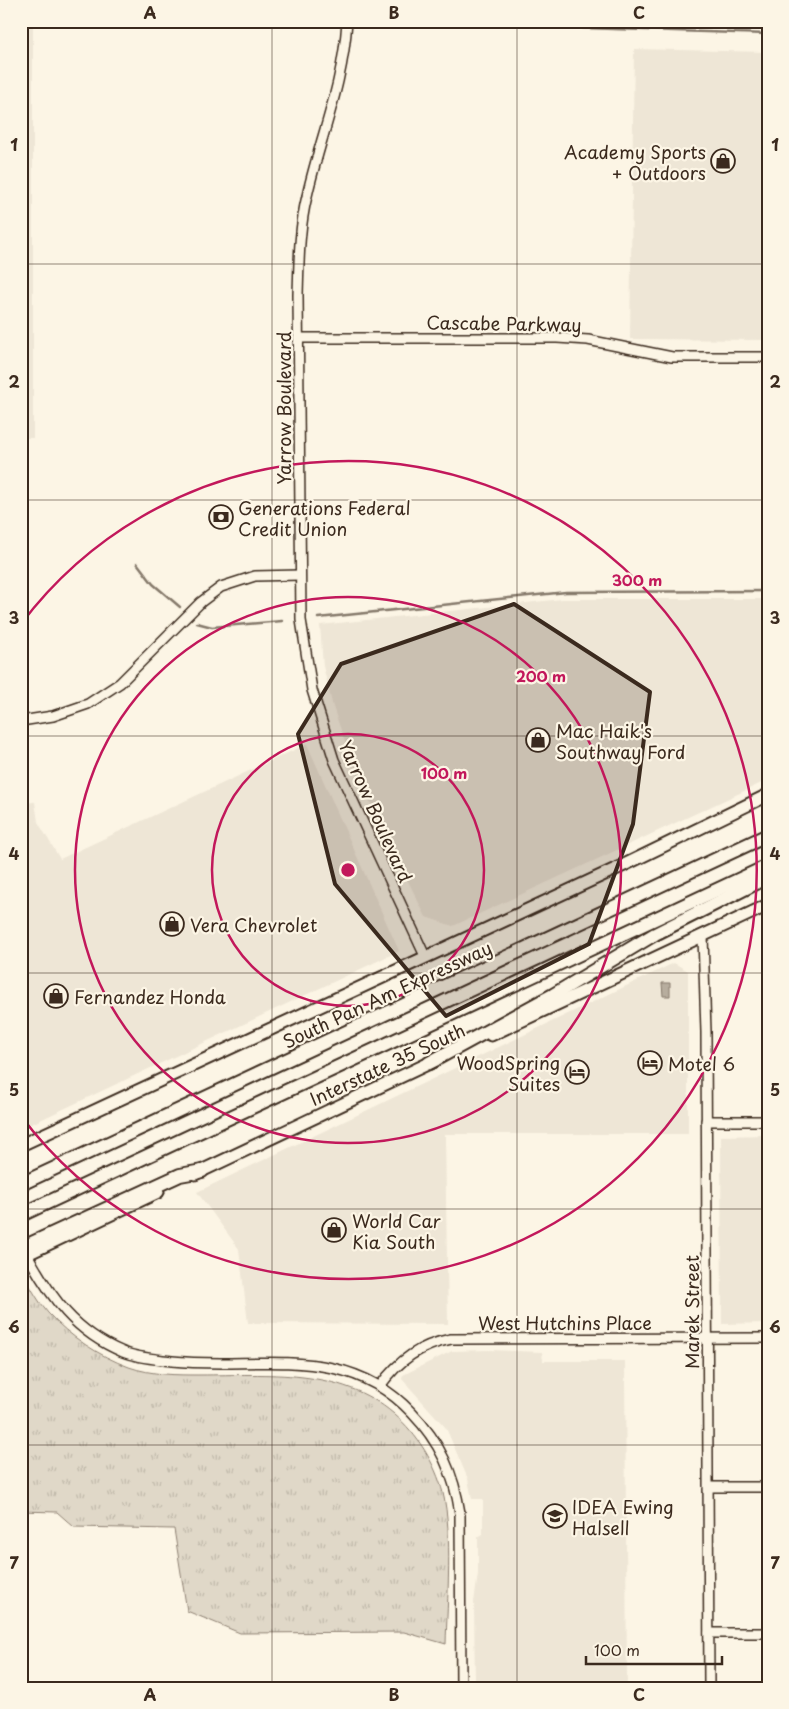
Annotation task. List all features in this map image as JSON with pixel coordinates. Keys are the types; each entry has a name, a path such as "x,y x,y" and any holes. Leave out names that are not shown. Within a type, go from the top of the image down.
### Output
{"highway":[{"name":"South Pan Am Expressway","path":"21,1184 768,835"},
{"path":"21,1215 768,866"},
{"path":"429,1063 553,995 655,934 768,877"},
{"path":"23,1253 180,1175 202,1171"}],"main road":[{"path":"21,1145 151,1087 424,956 631,862 768,796"},
{"name":"Interstate 35 South","path":"202,1171 768,905"}],"street":[{"name":"Yarrow Boulevard","path":"347,21 344,58 338,91 304,212 298,295 300,575 304,650 312,690 334,760 424,956"},
{"name":"Cascabe Parkway","path":"299,338 557,338 588,340 672,357 768,358"},
{"path":"21,721 54,716 88,704 112,688 201,602 221,587 255,576 300,575"},
{"name":"Marek Street","path":"703,936 708,1338 709,1688"},
{"path":"706,1121 768,1121"},
{"path":"23,1253 48,1292 63,1310 84,1329 125,1352 153,1359 189,1363 324,1364 353,1373 380,1386 405,1405 424,1425 438,1445 456,1490 460,1513 461,1688"},
{"name":"West Hutchins Place","path":"380,1386 401,1360 433,1343 451,1339 768,1338"},
{"path":"708,1487 768,1487"},
{"path":"709,1633 768,1633"}],"highlighted area":[{"path":"514,604 650,692 633,824 589,944 446,1016 335,884 298,734 341,664"}],"shaded area":[{"path":"21,21 33,21 33,438 21,438"},
{"path":"634,49 768,52 768,340 630,339"},
{"path":"563,599 768,599 768,780 453,926 426,917 383,831 350,756 333,707 323,666 320,625"},
{"path":"307,744 399,951 21,1129 21,803 35,802 38,822 60,859"},
{"path":"674,963 688,971 688,1134 445,1134 448,1324 248,1323 239,1249 197,1192"},
{"path":"662,983 670,983 670,996 663,996"},
{"path":"768,1135 768,1323 722,1324 721,1136"},
{"name":"IDEA Ewing Halsell","path":"452,1351 542,1352 543,1361 625,1361 627,1688 475,1688 474,1602 478,1574 478,1537 483,1534 483,1499 472,1499 468,1479 446,1428 402,1379 403,1375"}],"green space":[{"path":"21,1277 25,1278 48,1313 65,1330 96,1351 129,1367 146,1372 164,1374 277,1375 326,1381 350,1388 373,1399 394,1414 418,1440 430,1460 443,1493 449,1547 446,1644 404,1632 240,1633 187,1611 174,1529 74,1527 57,1512 21,1511"}],"waterway":[{"path":"574,21 583,28 768,34"},
{"path":"137,563 153,584 180,607"},
{"path":"318,618 566,592 768,591"},
{"path":"197,623 212,627 282,621"}],"place":[{"name":"Academy Sports + Outdoors","path":"723,161"},
{"name":"Generations Federal Credit Union","path":"221,517"},
{"name":"Mac Haik's Southway Ford","path":"538,740"},
{"name":"Vera Chevrolet","path":"172,924"},
{"name":"Fernandez Honda","path":"56,996"},
{"name":"Motel 6","path":"650,1063"},
{"name":"WoodSpring Suites","path":"577,1072"},
{"name":"World Car Kia South","path":"334,1230"},
{"name":"IDEA Ewing Halsell","path":"555,1516"}]}
